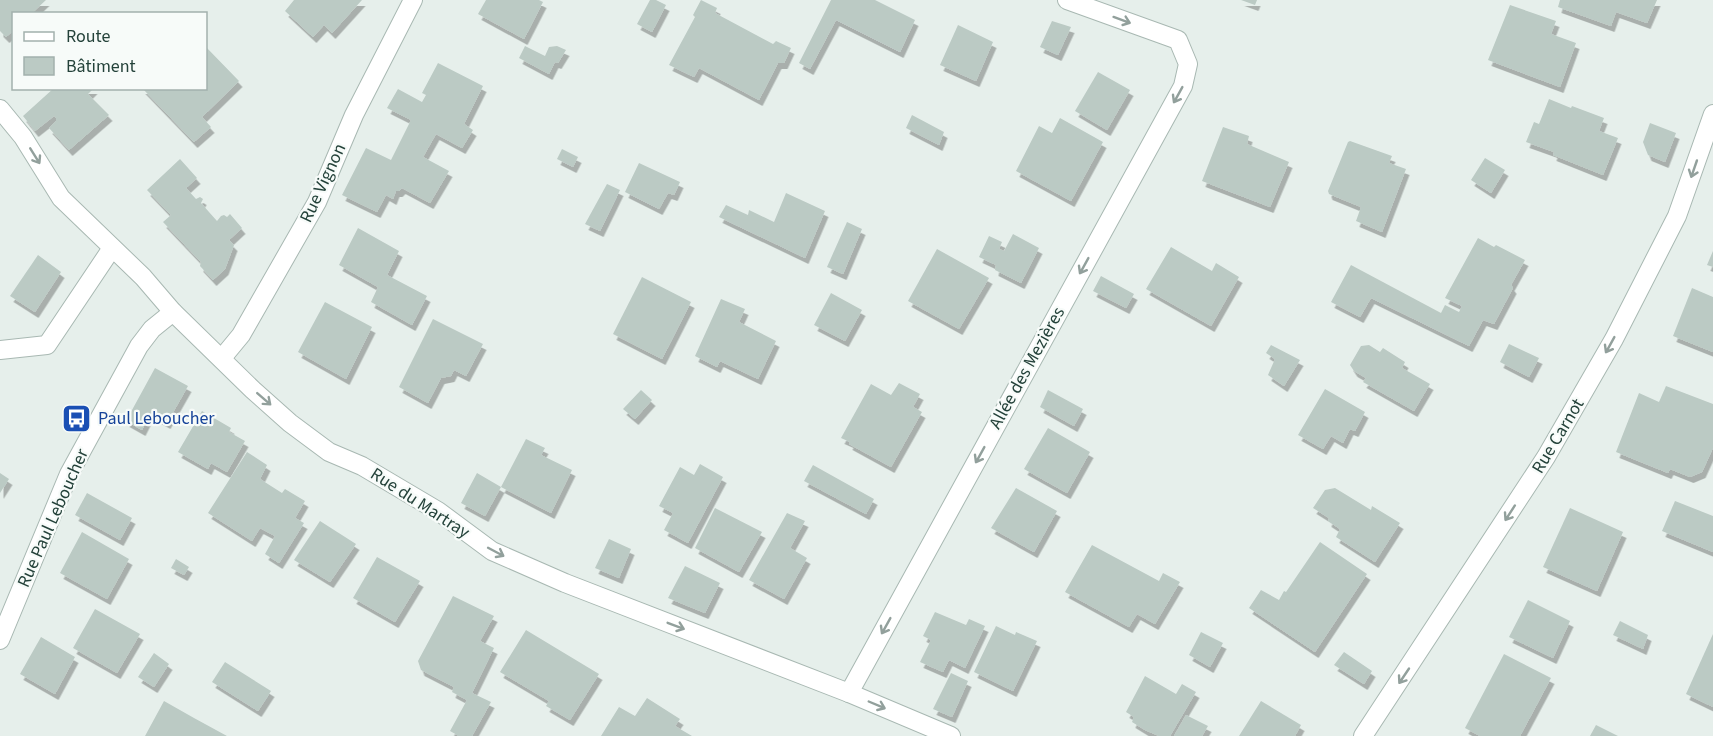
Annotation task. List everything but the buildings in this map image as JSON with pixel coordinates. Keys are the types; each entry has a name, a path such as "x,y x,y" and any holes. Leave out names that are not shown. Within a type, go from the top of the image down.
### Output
{"street":[{"name":"Rue Vignon","path":"222,358 241,335 317,202 354,115 413,0"},
{"name":"Allée des Mezières","path":"849,693 1183,86 1188,64 1178,40 1067,0"},
{"name":"Rue du Martray","path":"0,109 23,137 61,198 153,287 173,312 260,397 329,452 362,466 438,511 492,551 565,583 849,693 951,736"},
{"name":"Rue Carnot","path":"1363,736 1546,457 1608,349 1677,216 1713,114"},
{"path":"0,350 47,345 112,248"},
{"name":"Rue Paul Leboucher","path":"0,640 69,474 139,346 152,329 173,312"}],"place":[{"name":"Paul Leboucher","path":"77,418"}]}
